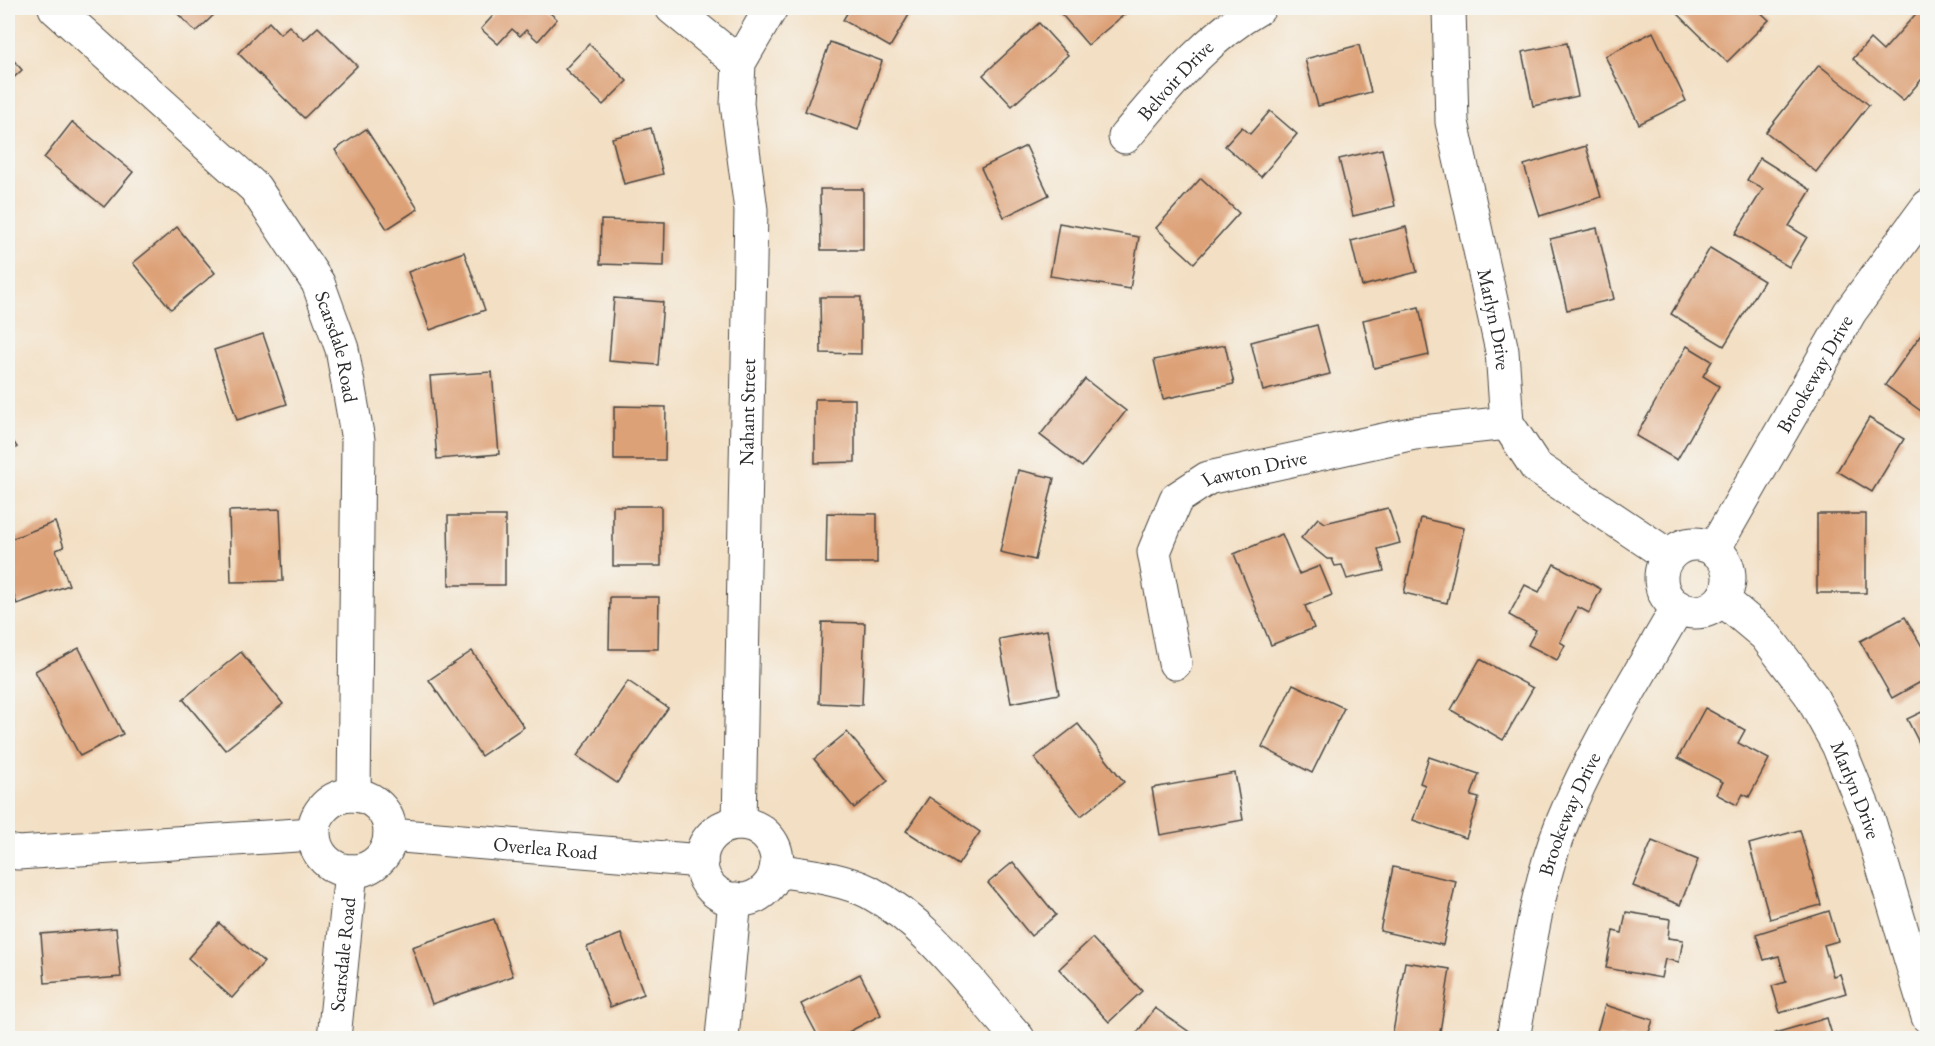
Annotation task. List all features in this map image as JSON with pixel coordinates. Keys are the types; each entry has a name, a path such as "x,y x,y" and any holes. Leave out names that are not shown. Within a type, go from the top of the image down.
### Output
{"street":[{"name":"Scarsdale Road","path":"55,8 255,188 318,283 342,349 358,440 354,795"},
{"path":"672,8 739,63"},
{"name":"Nahant Street","path":"739,824 751,210 737,104 739,63 771,8"},
{"name":"Belvoir Drive","path":"1125,137 1186,66 1230,24 1260,8"},
{"name":"Marlyn Drive","path":"1449,8 1452,122 1502,351 1508,423 1536,467 1669,556"},
{"name":"Brookeway Drive","path":"1714,549 1850,312 1928,206"},
{"name":"Lawton Drive","path":"1175,663 1154,552 1176,499 1208,478 1415,433 1508,423"},
{"path":"1695,543 1714,549 1723,557 1730,578 1722,599 1706,610 1687,611 1678,607 1669,599 1661,578 1669,556 1676,549 1695,543"},
{"name":"Marlyn Drive","path":"1722,599 1765,635 1810,694 1838,745 1869,821 1928,1017"},
{"name":"Brookeway Drive","path":"1513,1038 1542,888 1563,823 1586,769 1678,607"},
{"path":"354,795 376,803 389,823 390,835 382,857 373,864 351,871 339,869 321,856 313,834 320,810 329,801 341,796 354,795"},
{"path":"739,824 760,830 768,838 777,859 776,870 766,889 747,899 725,897 707,882 701,861 708,839 728,825 739,824"},
{"path":"8,851 18,853 313,834"},
{"name":"Overlea Road","path":"390,835 701,861"},
{"path":"776,870 833,880 868,892 917,923 1018,1038"},
{"name":"Scarsdale Road","path":"334,1038 351,871"},
{"path":"722,1038 735,899"}],"building":[{"path":"178,8 221,8 196,32 175,11"},
{"path":"500,8 544,8 557,19 538,41 526,30 520,36 512,29 498,44 481,29"},
{"path":"850,8 913,8 890,47 843,20"},
{"path":"1056,8 1132,8 1088,45"},
{"path":"1672,8 1756,8 1769,20 1727,62"},
{"path":"1921,8 1928,9 1928,72 1903,101 1853,59 1870,39 1883,51"},
{"path":"269,22 280,34 289,26 304,40 318,27 357,66 304,118 238,53"},
{"path":"1039,23 1068,55 1012,106 983,75"},
{"path":"1653,32 1686,101 1639,124 1605,56"},
{"path":"830,42 882,61 858,130 805,111"},
{"path":"1567,43 1578,96 1533,106 1522,52"},
{"path":"589,44 627,81 603,105 565,69"},
{"path":"1359,45 1371,92 1318,106 1305,59"},
{"path":"8,54 22,70 8,83"},
{"path":"1819,65 1869,105 1816,172 1766,132"},
{"path":"1270,111 1297,134 1261,177 1225,146 1242,127 1250,134"},
{"path":"72,122 133,172 104,207 44,158"},
{"path":"651,128 663,174 624,184 612,138"},
{"path":"366,129 418,209 387,229 335,150"},
{"path":"1026,146 1049,195 1004,217 981,168"},
{"path":"1586,146 1601,197 1540,216 1524,165"},
{"path":"1382,149 1395,206 1353,216 1339,159"},
{"path":"1760,158 1811,190 1789,226 1807,237 1789,267 1735,234 1763,189 1747,180"},
{"path":"1201,178 1239,213 1194,263 1156,228"},
{"path":"820,189 863,189 863,250 821,250"},
{"path":"601,220 665,222 664,266 600,264"},
{"path":"1059,223 1139,237 1130,289 1050,276"},
{"path":"177,227 215,273 171,309 133,263"},
{"path":"1406,227 1417,272 1362,286 1351,241"},
{"path":"1597,228 1614,299 1567,310 1550,239"},
{"path":"1710,248 1764,281 1724,346 1671,314"},
{"path":"464,252 485,310 430,330 408,272"},
{"path":"820,297 861,297 861,354 821,353"},
{"path":"614,298 663,302 658,365 609,361"},
{"path":"1419,307 1429,355 1374,368 1363,320"},
{"path":"1317,325 1330,374 1263,391 1251,342"},
{"path":"1925,329 1928,331 1928,416 1885,385"},
{"path":"263,334 287,404 237,420 214,350"},
{"path":"1225,345 1234,384 1163,399 1154,360"},
{"path":"1687,346 1712,361 1703,376 1719,386 1677,460 1636,436"},
{"path":"492,372 499,454 437,459 430,376"},
{"path":"1085,379 1126,411 1082,467 1040,435"},
{"path":"815,399 855,399 855,462 815,463"},
{"path":"614,406 666,407 665,460 614,460"},
{"path":"1869,418 1904,439 1872,492 1837,471"},
{"path":"8,434 17,447 8,454"},
{"path":"1018,470 1054,478 1035,560 1000,552"},
{"path":"613,506 661,506 661,566 613,566"},
{"path":"1388,508 1400,543 1378,549 1384,571 1347,579 1342,565 1335,566 1332,559 1327,559 1301,538 1318,518 1325,523"},
{"path":"280,509 283,581 231,582 229,511"},
{"path":"827,513 877,514 877,563 826,563"},
{"path":"1817,514 1866,514 1866,593 1817,593"},
{"path":"448,516 505,516 505,585 449,585"},
{"path":"1421,518 1464,528 1447,603 1404,593"},
{"path":"55,522 64,547 56,550 69,585 17,604 8,580 8,540"},
{"path":"1282,534 1299,574 1320,566 1332,595 1305,606 1314,628 1271,645 1234,554"},
{"path":"1554,564 1601,589 1589,613 1578,607 1560,642 1565,645 1557,660 1528,645 1536,630 1509,615 1525,585 1539,592"},
{"path":"610,597 659,597 658,649 609,649"},
{"path":"1905,617 1928,657 1928,678 1892,698 1860,641"},
{"path":"822,622 865,623 862,705 819,703"},
{"path":"1047,630 1059,694 1011,703 999,639"},
{"path":"79,648 123,734 80,756 35,671"},
{"path":"472,651 524,727 481,756 429,680"},
{"path":"241,652 283,704 225,750 183,699"},
{"path":"1480,659 1533,688 1503,740 1451,710"},
{"path":"628,681 668,708 617,783 577,756"},
{"path":"1293,684 1344,708 1312,773 1262,747"},
{"path":"1705,708 1745,730 1738,743 1769,759 1749,797 1743,794 1737,805 1716,794 1723,782 1678,758"},
{"path":"1928,709 1928,760 1907,719"},
{"path":"1078,724 1124,782 1081,816 1034,758"},
{"path":"847,732 888,781 854,808 814,759"},
{"path":"1429,757 1479,774 1471,796 1479,798 1466,838 1413,820 1425,785 1420,783"},
{"path":"1235,773 1243,820 1160,835 1152,788"},
{"path":"929,797 980,832 958,865 906,831"},
{"path":"1800,830 1821,905 1770,919 1749,844"},
{"path":"1652,841 1698,860 1680,905 1633,886"},
{"path":"1013,862 1056,915 1031,936 988,883"},
{"path":"1393,867 1456,881 1443,945 1380,931"},
{"path":"1829,911 1838,941 1824,945 1833,976 1840,974 1846,993 1780,1013 1772,986 1786,982 1779,956 1764,960 1756,934"},
{"path":"1626,912 1670,919 1668,938 1683,940 1679,962 1665,959 1661,978 1606,968 1613,931 1622,933"},
{"path":"494,919 513,976 432,1004 412,947"},
{"path":"219,923 264,962 232,998 188,958"},
{"path":"116,928 121,977 45,983 41,934"},
{"path":"621,934 644,994 610,1007 587,947"},
{"path":"1092,938 1142,991 1109,1022 1059,969"},
{"path":"1405,962 1450,969 1439,1038 1392,1038"},
{"path":"860,974 881,1015 837,1038 819,1038 801,1004"},
{"path":"1605,1005 1653,1020 1647,1038 1595,1038"},
{"path":"1155,1008 1198,1038 1133,1038"},
{"path":"1827,1018 1833,1038 1776,1038 1775,1033"}]}
